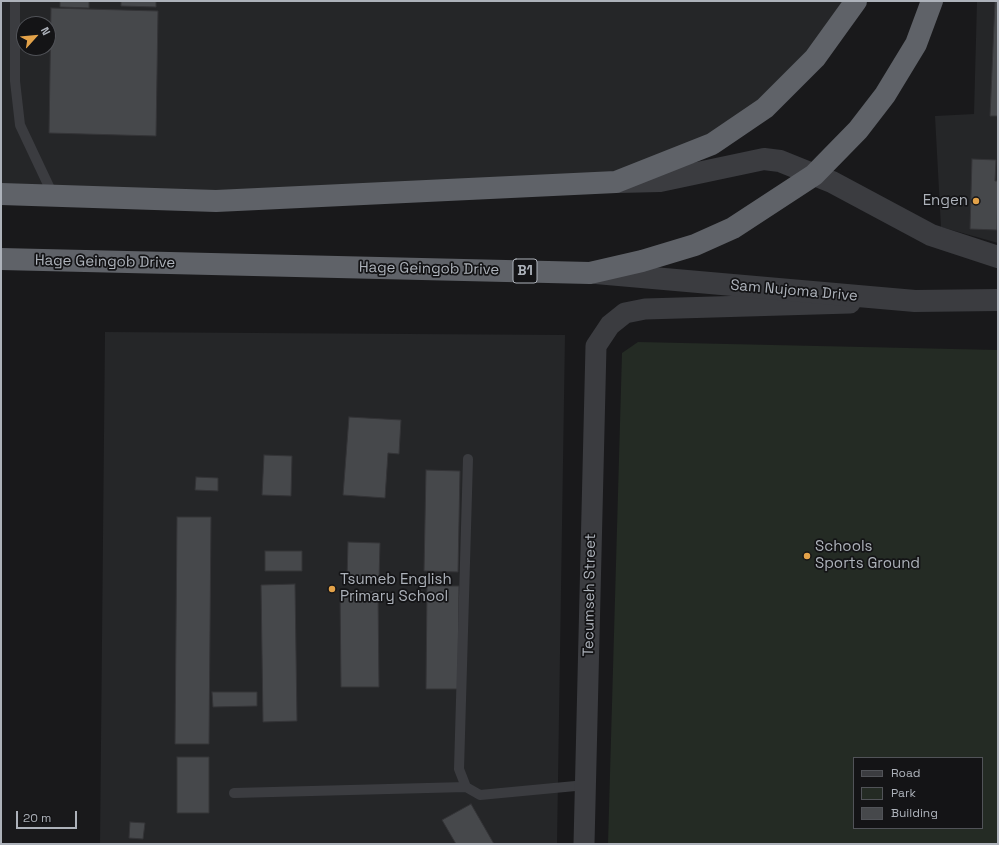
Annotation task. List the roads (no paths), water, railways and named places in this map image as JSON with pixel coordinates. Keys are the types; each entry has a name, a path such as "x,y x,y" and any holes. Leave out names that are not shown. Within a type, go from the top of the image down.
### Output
{"highway":[{"path":"1,194 216,201 616,182 712,144 765,108 815,58 856,1"},
{"name":"Hage Geingob Drive","path":"1,260 590,273 642,261 695,245 726,231 814,175 858,130 885,95 916,44 932,1"}],"street":[{"path":"616,182 660,181 764,158 780,161 832,182 931,236 998,257"},
{"name":"Sam Nujoma Drive","path":"590,273 915,301 998,300"},
{"name":"Tecumseh Street","path":"584,844 596,346 610,325 624,313 645,309 915,301"}],"lane":[{"path":"14,1 15,81 20,125 52,195"},
{"path":"466,787 459,769 468,459"},
{"path":"234,793 466,787 480,795 586,785"}],"place":[{"name":"Engen","path":"976,201"},
{"name":"Schools Sports Ground","path":"807,556"},
{"name":"Tsumeb English Primary School","path":"332,589"}]}
